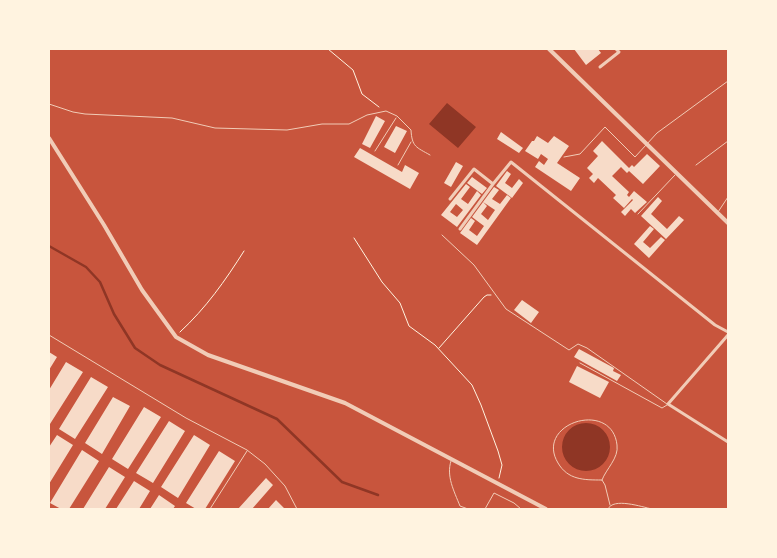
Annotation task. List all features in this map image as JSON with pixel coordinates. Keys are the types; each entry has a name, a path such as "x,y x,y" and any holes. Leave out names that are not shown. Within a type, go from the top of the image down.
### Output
{"street":[{"path":"549,49 728,223"},
{"path":"600,67 619,52 616,49"},
{"path":"49,138 50,144 104,225 142,290 176,336 208,355 345,403 546,509"},
{"path":"460,228 511,162 715,325 728,333 668,404 728,442"},
{"path":"450,199 474,169 493,184"}],"lane":[{"path":"564,157 580,154 605,127 635,156 657,134 728,80"},
{"path":"49,104 72,112 85,114 172,118 215,128 243,130 287,130 322,124 349,124 367,116 386,111 397,116 411,130 414,146 430,154"},
{"path":"375,151 397,116"},
{"path":"398,165 412,141"},
{"path":"696,164 728,141"},
{"path":"638,214 678,173"},
{"path":"718,213 728,197"},
{"path":"442,235 474,265 506,308 514,315 569,350 578,344 587,348 668,404 662,408 580,363"},
{"path":"49,336 186,418 248,450 265,464 285,486 297,509"},
{"path":"586,420 600,422 612,430 618,446 614,460 605,472 602,480 579,479 564,472 556,459 553,447 562,429 574,422 586,420"},
{"path":"210,509 248,450"},
{"path":"451,460 448,469 452,486 460,506 468,509"},
{"path":"602,480 610,505 608,509"},
{"path":"485,509 494,493 514,503 521,509"},
{"path":"610,505 613,503 634,504 652,509"}],"path":[{"path":"328,49 354,70 362,94 386,111"},
{"path":"354,238 382,282 400,303 409,326 438,348 472,385 502,465 496,483"},
{"path":"176,336 196,317 222,285 244,251"},
{"path":"438,348 484,297 487,295 497,296"}],"shaded area":[{"path":"447,103 476,127 458,148 429,124"},
{"path":"586,423 595,425 603,430 608,438 610,447 608,456 603,464 595,469 586,471 577,469 569,464 564,456 562,447 564,438 569,430 577,425"}],"building":[{"path":"574,49 598,49 601,53 586,65"},
{"path":"376,116 385,121 370,148 362,144"},
{"path":"396,126 407,131 395,153 384,147"},
{"path":"501,132 523,148 519,153 497,139"},
{"path":"537,136 548,143 554,136 569,146 557,163 580,178 571,191 535,167 539,161 544,165 548,159 541,154 538,159 525,151"},
{"path":"602,141 629,168 632,165 634,167 647,154 660,166 643,184 629,171 627,173 621,167 612,176 629,192 627,195 629,197 634,191 647,202 635,213 631,209 625,216 621,212 632,199 624,208 613,198 616,195 598,178 594,183 589,178 593,174 587,168 598,156 593,151"},
{"path":"360,148 402,172 405,165 419,173 410,189 354,157"},
{"path":"456,162 463,166 451,187 444,183"},
{"path":"507,171 511,174 505,183 512,188 519,179 523,183 512,198 496,186"},
{"path":"472,177 487,188 482,194 467,183"},
{"path":"466,184 470,187 461,199 468,204 477,191 481,195 457,227 441,215","holes":["456,204 463,210 457,217 450,212"]},
{"path":"494,187 499,190 492,199 500,204 507,195 511,198 477,245 460,233 471,218 475,221 469,230 477,236 484,226 472,217","holes":["483,202 495,210 488,220 481,214 487,206"]},
{"path":"658,197 662,201 651,214 667,229 679,216 684,220 666,239 641,216"},
{"path":"650,226 654,229 643,242 650,248 661,237 665,240 649,258 634,244"},
{"path":"522,300 539,312 531,323 514,310"},
{"path":"579,349 614,368 613,371 621,375 617,381 574,357"},
{"path":"49,352 57,357 49,370"},
{"path":"66,362 83,372 50,424 49,390"},
{"path":"577,366 609,382 600,398 569,382"},
{"path":"91,377 108,387 75,439 59,429"},
{"path":"113,397 130,406 102,454 85,443"},
{"path":"144,407 161,417 128,469 112,459"},
{"path":"169,421 185,431 153,483 136,473"},
{"path":"57,435 73,445 49,484 49,447"},
{"path":"194,435 210,445 178,498 161,487"},
{"path":"82,450 99,461 69,509 61,509 50,503"},
{"path":"219,451 235,461 205,509 196,509 186,503"},
{"path":"109,467 125,477 105,509 83,509"},
{"path":"266,478 273,485 252,509 238,509"},
{"path":"134,481 150,491 139,509 116,509"},
{"path":"159,495 175,506 173,509 150,509"},
{"path":"276,500 285,509 268,509"}],"waterway":[{"path":"49,246 86,267 100,282 114,314 135,348 160,365 277,419 342,482 378,495"}]}
